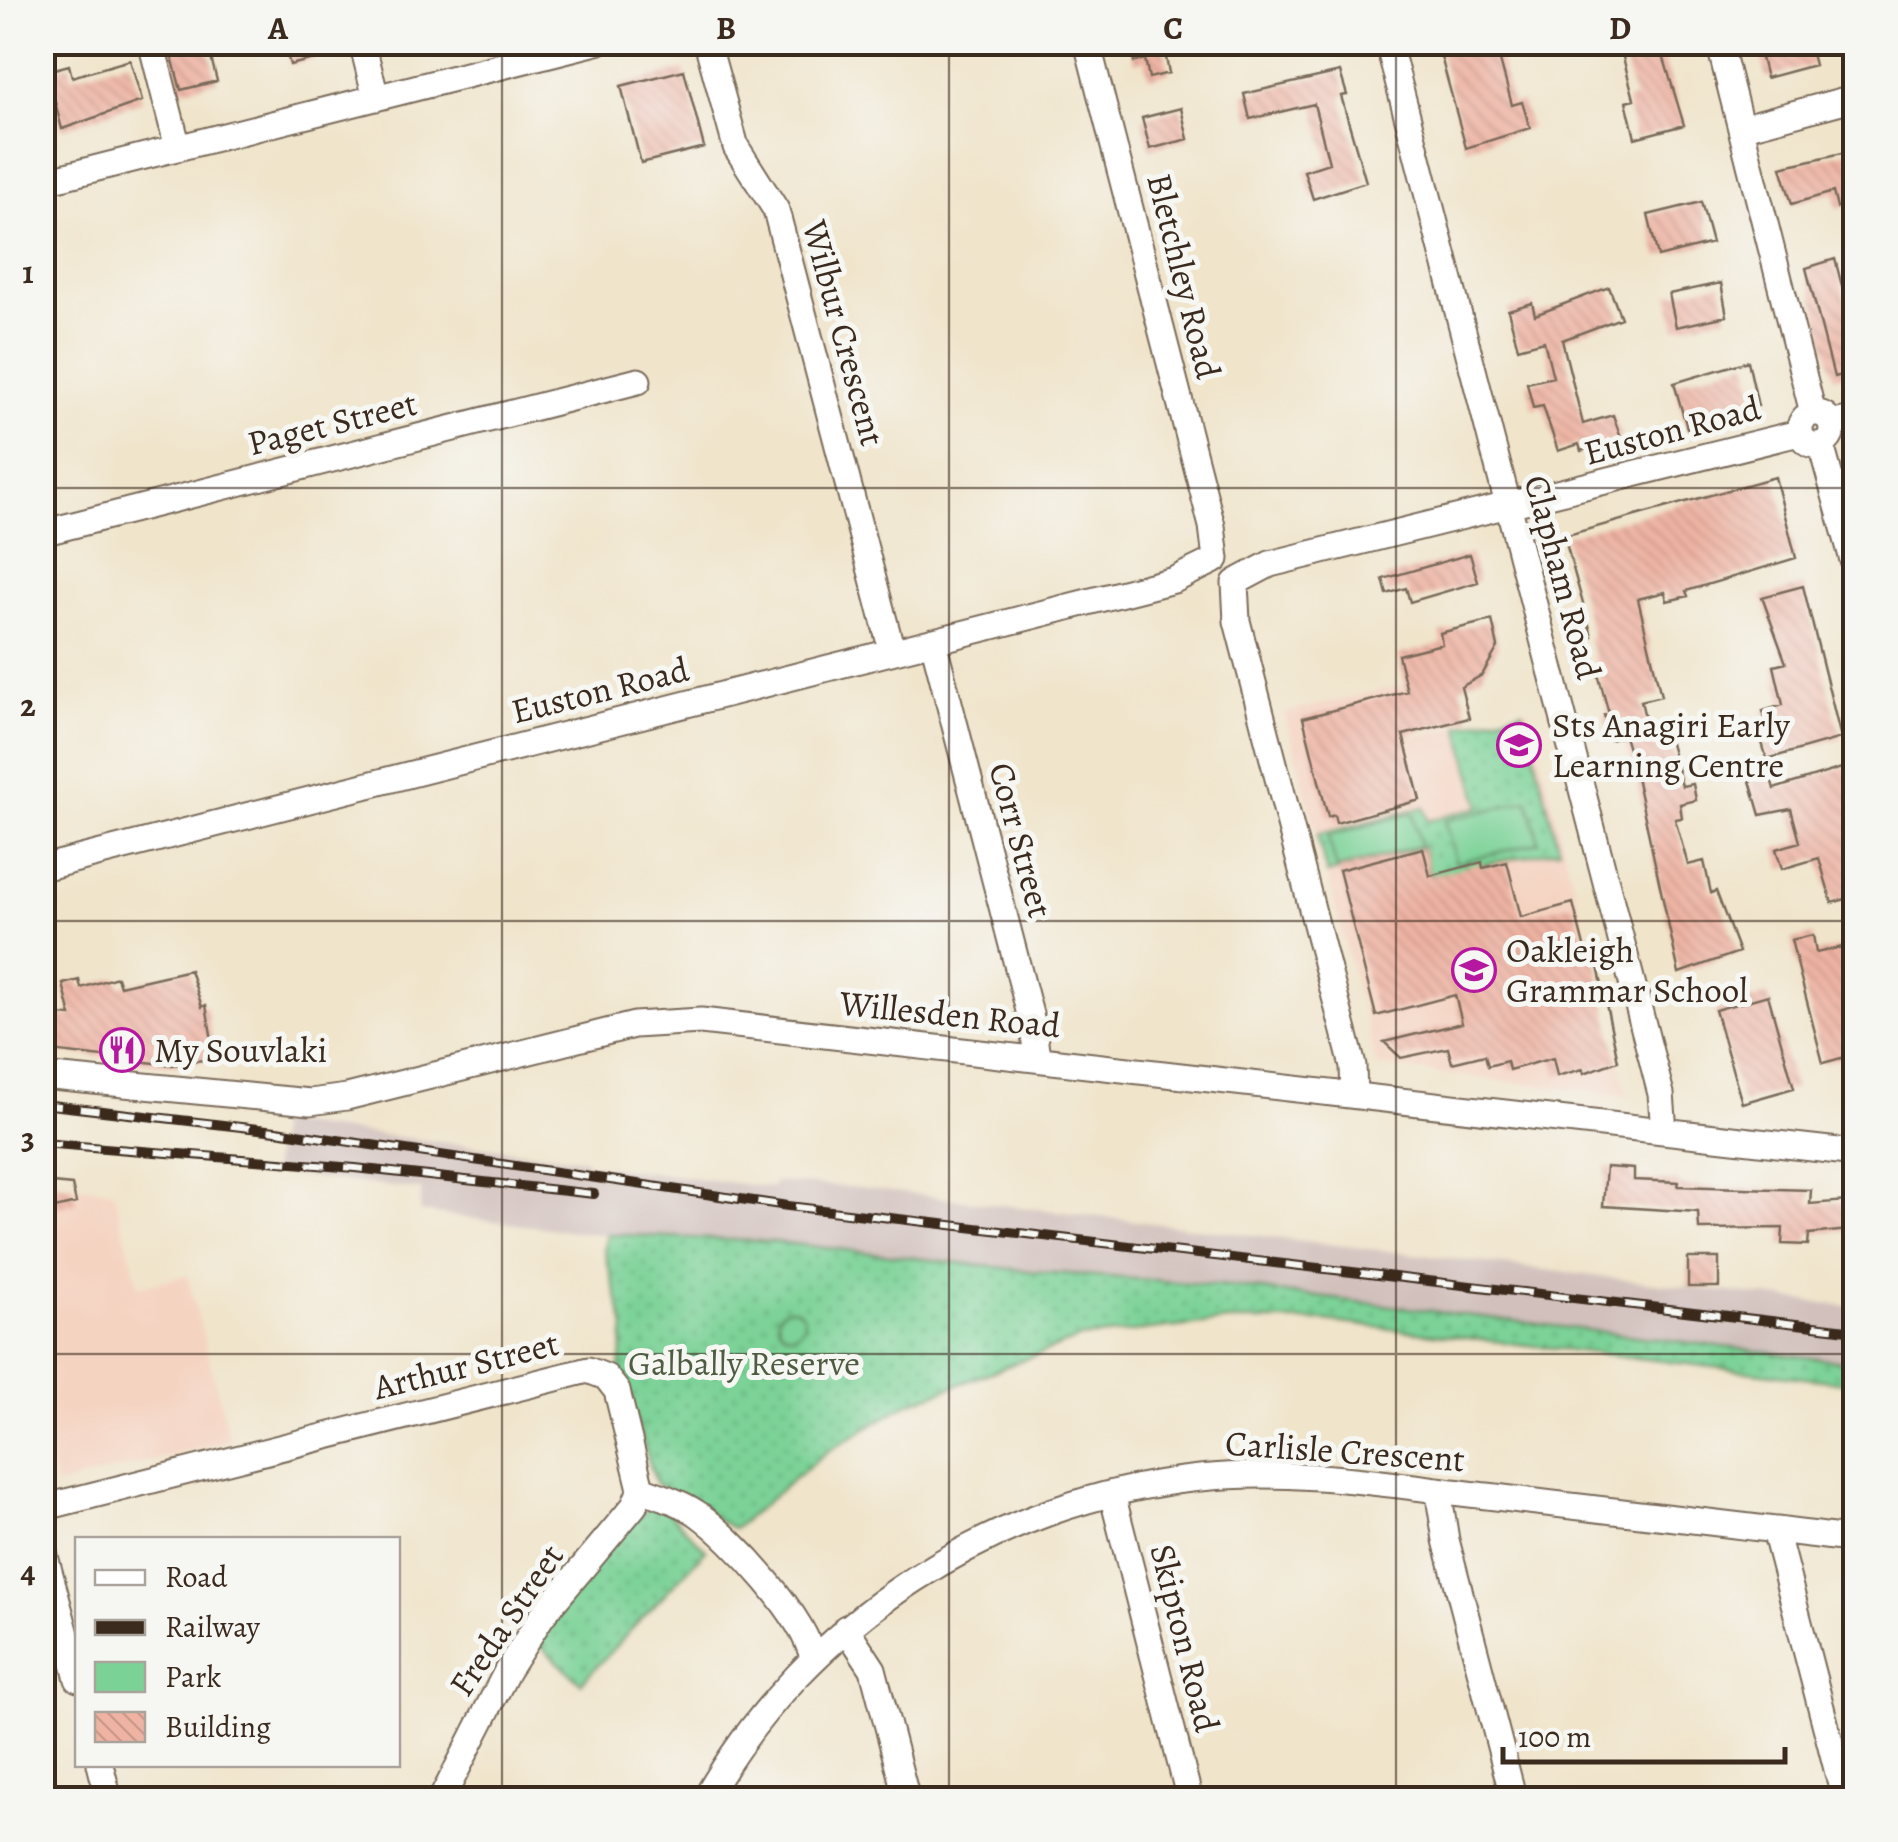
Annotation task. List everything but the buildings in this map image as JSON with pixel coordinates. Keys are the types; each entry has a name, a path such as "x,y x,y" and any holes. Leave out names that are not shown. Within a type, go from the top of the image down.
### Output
{"street":[{"path":"151,42 178,148"},
{"path":"362,42 376,98"},
{"path":"42,182 596,42"},
{"name":"Wilbur Crescent","path":"707,42 736,148 776,210 892,652"},
{"name":"Bletchley Road","path":"1087,42 1354,1066 1354,1095"},
{"name":"Clapham Road","path":"1388,42 1661,1094 1664,1131"},
{"path":"1718,42 1824,427 1856,570"},
{"path":"1741,128 1856,97"},
{"name":"Paget Street","path":"42,533 638,381"},
{"name":"Euston Road","path":"42,868 1174,580 1270,564 1508,508 1824,427"},
{"name":"Corr Street","path":"933,641 1033,1026 1037,1059"},
{"name":"Willesden Road","path":"42,1076 310,1102 347,1097 668,1020 1856,1153"},
{"name":"Arthur Street","path":"42,1508 588,1370 606,1377 616,1391 641,1489"},
{"name":"Carlisle Crescent","path":"704,1800 758,1719 846,1628 898,1590 982,1540 1055,1510 1112,1494 1172,1481 1244,1475 1438,1490 1856,1540"},
{"path":"641,1489 685,1506 720,1531 806,1633 813,1659"},
{"name":"Freda Street","path":"441,1800 533,1630 634,1506 641,1489"},
{"path":"1438,1490 1446,1540 1514,1800"},
{"name":"Skipton Road","path":"1112,1494 1190,1800"},
{"path":"1774,1530 1845,1800"},
{"path":"42,1545 46,1572 75,1670"},
{"path":"846,1628 873,1669 907,1800"},
{"path":"101,1767 109,1800"}],"shaded area":[{"name":"Oakleigh Grammar School","path":"1403,685 1415,737 1528,709 1628,1096 1377,1066 1285,713"},
{"path":"42,937 56,989 74,1054 43,1053"},
{"path":"278,1123 585,1159 587,1164 773,1188 774,1182 861,1188 1855,1307 1855,1363 1229,1286 1031,1271 776,1242 628,1238 420,1212 422,1190 272,1173"},
{"path":"42,1182 113,1190 139,1287 187,1275 230,1440 56,1486 43,1435"}],"green space":[{"path":"1523,710 1559,849 1430,876 1423,848 1327,874 1317,835 1424,807 1428,821 1480,807 1459,726"},
{"path":"1528,800 1539,842 1456,863 1445,821"},
{"path":"1412,813 1420,846 1337,869 1328,836"},
{"name":"Galbally Reserve","path":"607,1234 776,1242 1031,1271 1229,1286 1855,1363 1855,1384 1324,1321 1229,1321 1081,1338 907,1404 825,1453 734,1529 656,1484 620,1367 625,1327 604,1249"},
{"path":"791,1308 801,1311 801,1331 791,1334 781,1331 778,1321 781,1311"},
{"path":"656,1499 706,1550 581,1683 537,1643 587,1573"}],"railway":[{"path":"42,1104 276,1131 788,1206 1856,1331"},
{"path":"42,1143 355,1168 594,1194"}],"place":[{"name":"Sts Anagiri Early Learning Centre","path":"1519,745"},
{"name":"Oakleigh Grammar School","path":"1474,970"},
{"name":"My Souvlaki","path":"122,1050"}]}
